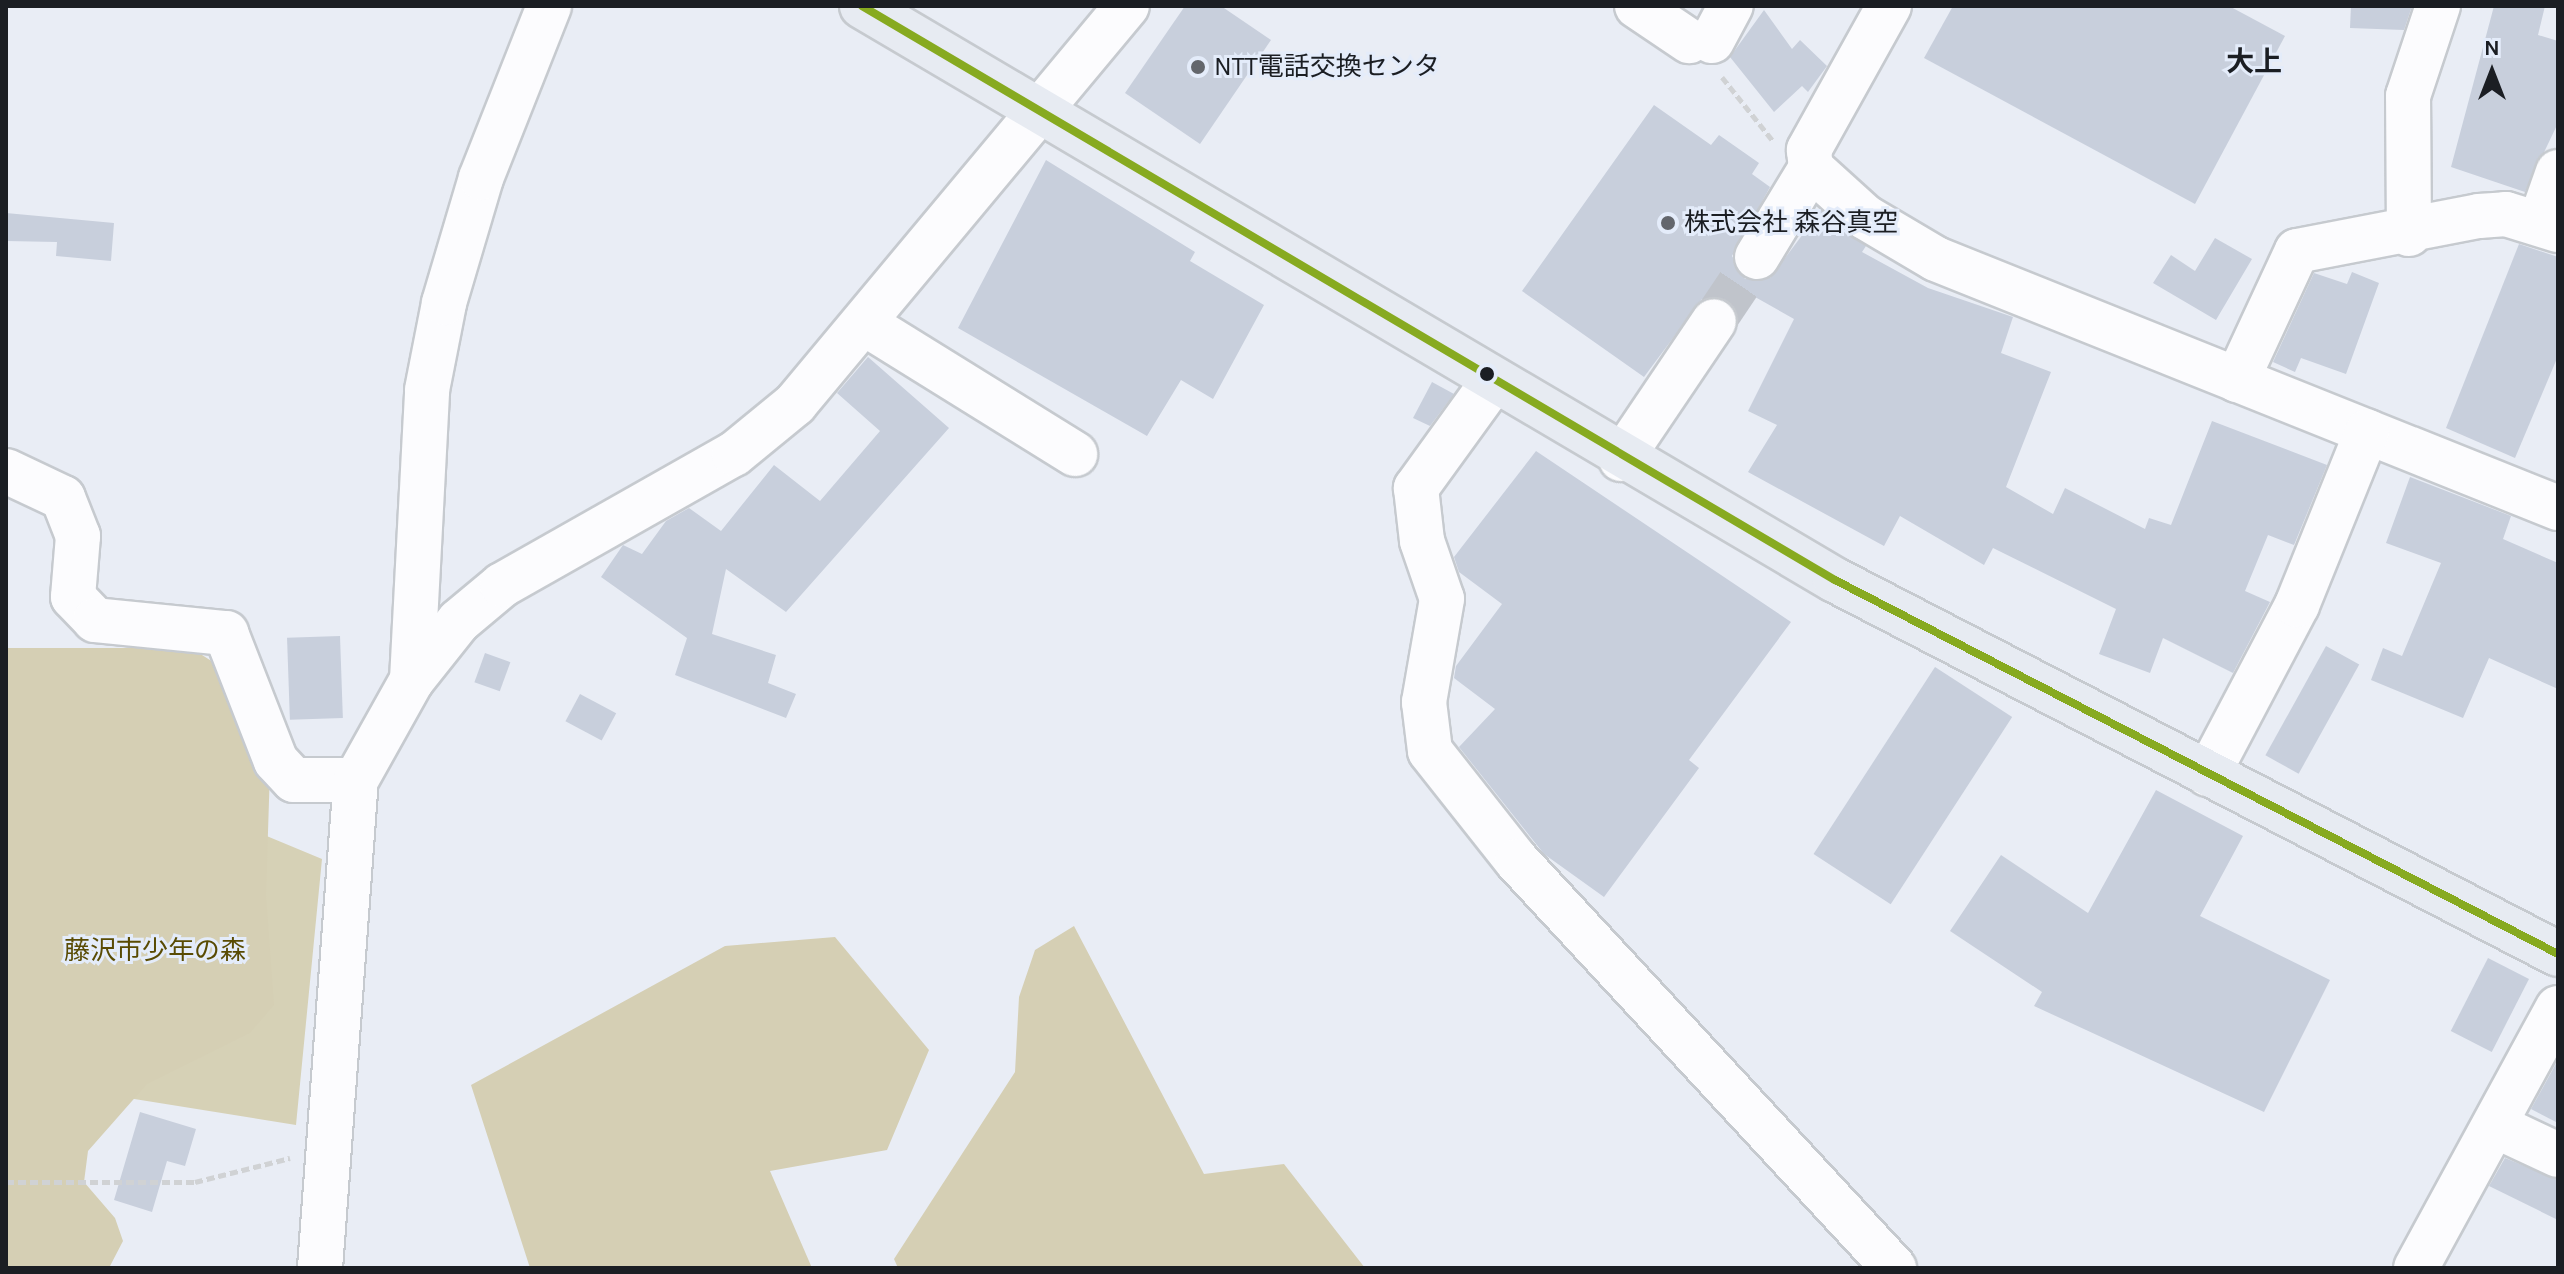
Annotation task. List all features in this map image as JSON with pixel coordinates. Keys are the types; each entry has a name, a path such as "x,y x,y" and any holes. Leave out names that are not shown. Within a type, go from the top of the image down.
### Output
{"main road":[{"path":"862,6 1621,459 2208,774 2558,954"}],"street":[{"path":"412,680 427,390 435,346 481,178 549,6"},
{"path":"320,1268 356,780 412,680 459,621 502,585 734,454 795,404 867,325 1127,6"},
{"path":"1637,6 1711,29"},
{"path":"1757,257 1811,168 1813,135 1889,6"},
{"path":"2409,234 2408,96 2438,6"},
{"path":"1811,168 1901,242 2558,508"},
{"path":"2237,380 2297,251 2409,234 2479,216 2549,226 2558,172"},
{"path":"1621,459 1714,321"},
{"path":"867,325 1075,454"},
{"path":"1492,383 1416,488 1422,541 1442,599 1424,702 1430,751 1517,861 1894,1268"},
{"path":"2208,774 2297,605 2367,432"},
{"path":"6,471 63,498 78,536 73,597 95,620 226,633 276,761 294,780 356,780"},
{"path":"2416,1268 2558,1008"},
{"path":"2496,1126 2558,1155"}],"path":[{"path":"1711,29 1777,147 1811,168"},
{"path":"6,1182 195,1182 297,1155"}],"green space":[{"name":"藤沢市少年の森","path":"6,648 191,648 246,683 270,769 266,895 274,1005 250,1033 147,1084 88,1151 84,1182 115,1218 123,1241 109,1268 6,1268"},
{"name":"藤沢市少年の森","path":"6,728 322,859 296,1125 72,1089 6,1268"},
{"path":"1074,926 1204,1174 1284,1164 1365,1268 898,1268 894,1259 1015,1072 1019,997 1035,950"},
{"path":"835,937 929,1050 887,1150 770,1171 812,1268 530,1268 471,1085 725,946"}],"building":[{"name":"NTT電話交換センタ","path":"1185,6 1221,6 1271,40 1200,144 1125,93"},
{"path":"1953,6 2229,6 2285,36 2195,204 1924,58"},
{"path":"2351,6 2412,6 2404,30 2350,28"},
{"path":"2494,6 2545,6 2538,35 2558,41 2558,123 2525,192 2451,167"},
{"path":"1764,10 1792,49 1800,40 1827,66 1808,92 1802,86 1774,112 1730,57"},
{"path":"1654,105 1711,145 1719,135 1759,163 1752,174 1770,187 1732,256 1745,279 1770,278 1821,210 1866,246 1862,252 1928,288 2013,317 2001,353 2051,372 2006,487 2053,514 2065,488 2145,529 2149,518 2171,525 2212,421 2327,465 2294,545 2268,535 2245,591 2270,602 2233,673 2163,638 2150,673 2099,654 2116,609 1993,548 1984,565 1900,516 1884,546 1748,472 1777,425 1748,411 1794,319 1748,293 1737,311 1727,300 1702,299 1644,377 1522,291"},
{"path":"1046,160 1195,252 1190,261 1264,305 1213,399 1181,380 1147,436 958,328"},
{"path":"6,213 114,223 111,261 56,256 57,242 6,241"},
{"path":"2215,238 2252,259 2216,320 2153,283 2171,255 2195,271"},
{"path":"2519,244 2558,257 2558,356 2515,458 2446,428"},
{"path":"2352,272 2379,283 2346,374 2301,358 2295,372 2273,362 2314,273 2347,284"},
{"path":"868,357 949,428 786,612 726,569 712,634 776,655 768,683 796,694 786,718 675,675 687,638 601,577 623,545 642,554 666,521 689,508 721,531 774,465 820,501 880,431 837,393"},
{"path":"1432,382 1454,394 1430,426 1413,418"},
{"path":"1536,451 1791,622 1689,760 1699,768 1604,897 1544,854 1459,747 1495,709 1454,678 1456,666 1502,604 1459,572 1454,557"},
{"path":"2410,477 2511,516 2503,539 2558,563 2558,689 2489,658 2463,718 2371,680 2383,648 2402,656 2441,563 2386,543"},
{"path":"340,636 343,718 290,720 287,638"},
{"path":"2326,646 2359,664 2299,774 2265,755"},
{"path":"485,653 510,662 500,691 474,682"},
{"path":"1935,667 2012,717 1891,904 1814,854"},
{"path":"580,694 616,713 602,741 565,721"},
{"path":"2156,790 2243,836 2200,916 2330,980 2264,1112 2034,1006 2042,992 1950,931 2001,855 2088,913"},
{"path":"2488,958 2529,979 2492,1052 2451,1031"},
{"path":"2558,1060 2558,1123 2531,1109"},
{"path":"140,1112 196,1129 185,1166 167,1161 152,1212 114,1200"},
{"path":"2505,1158 2558,1180 2558,1220 2489,1186"}],"tunnel":[{"path":"1714,321 1757,257"}],"transit line":[{"path":"862,6 1835,580 2558,954"}],"place":[{"name":"NTT電話交換センタ","path":"1198,67"},
{"name":"株式会社 森谷真空","path":"1668,223"}],"district":[{"name":"大上","path":"2254,62"}]}
